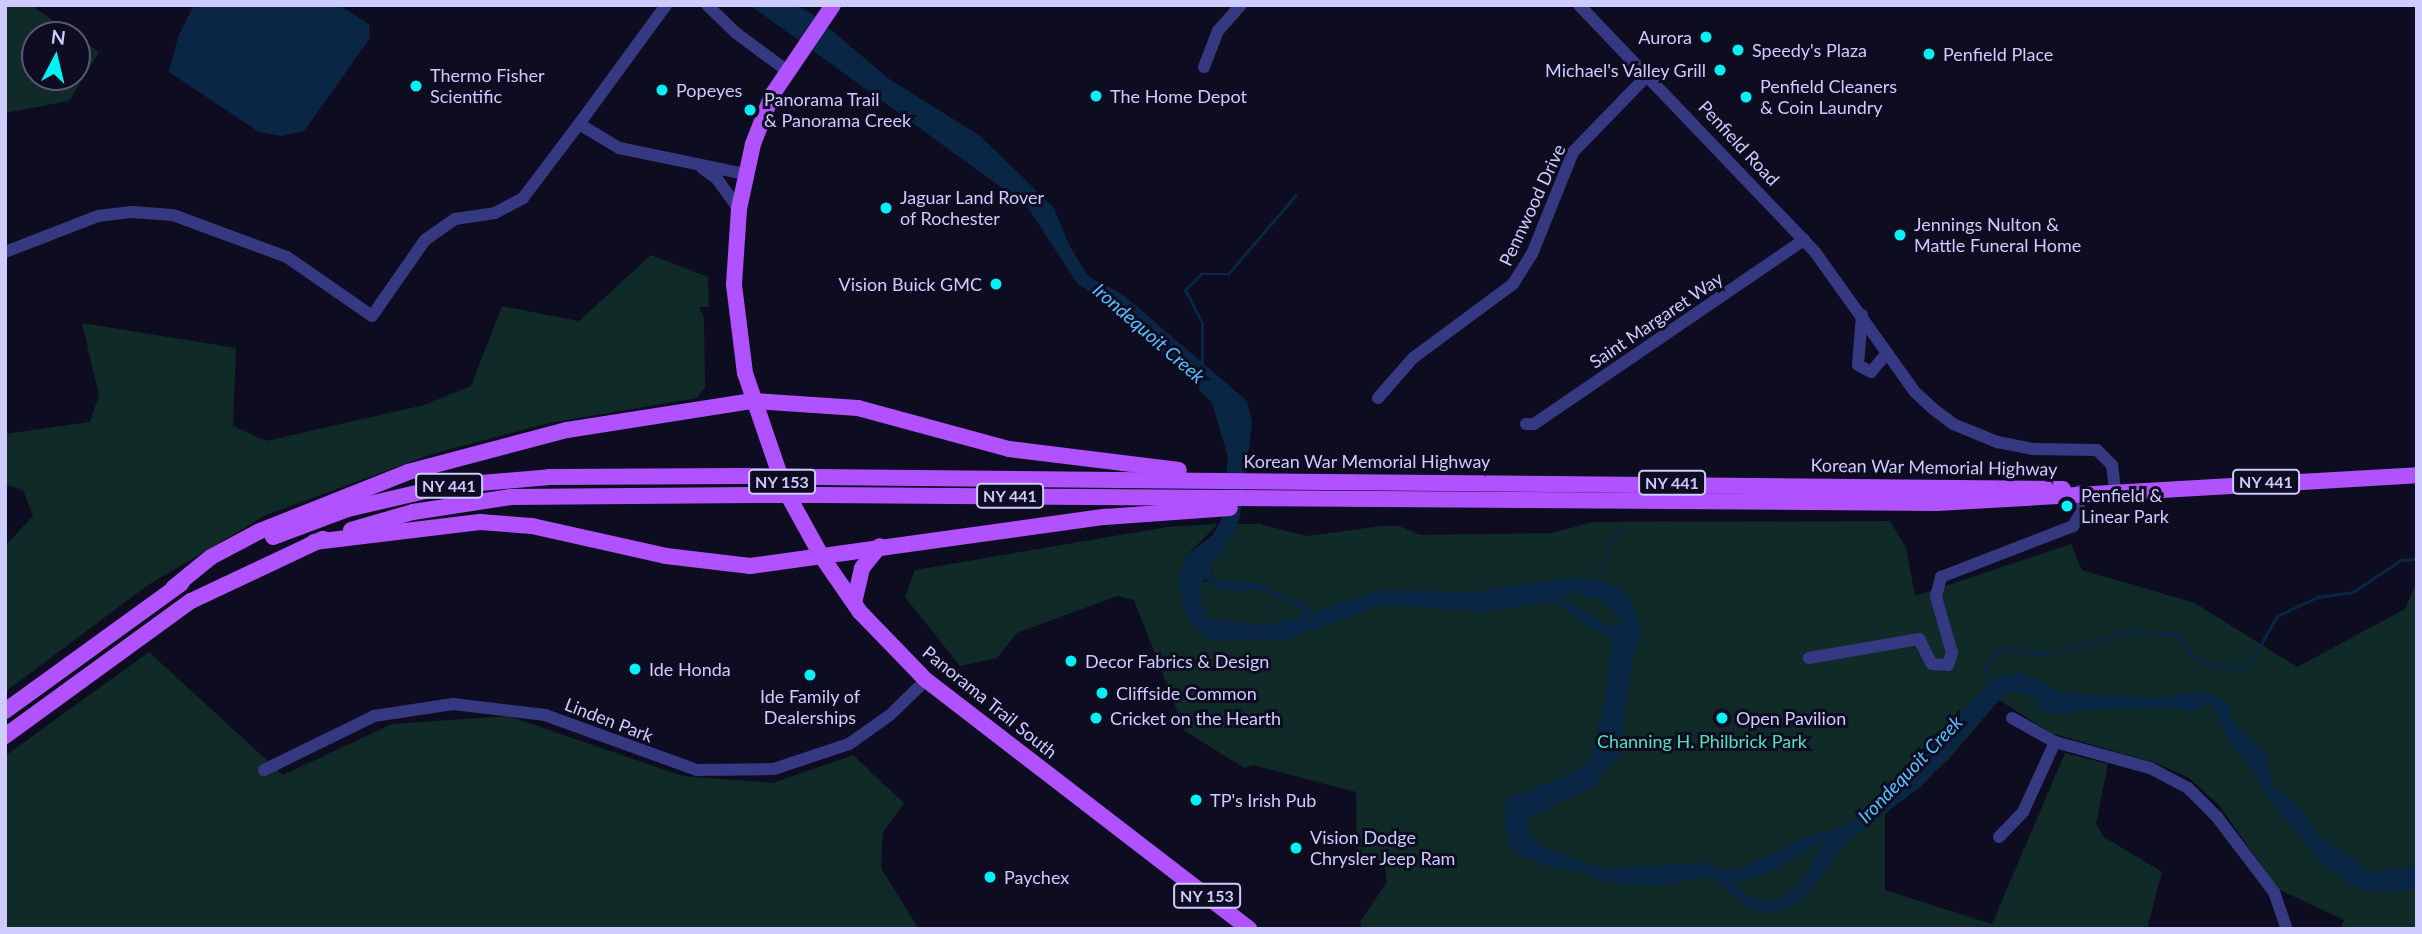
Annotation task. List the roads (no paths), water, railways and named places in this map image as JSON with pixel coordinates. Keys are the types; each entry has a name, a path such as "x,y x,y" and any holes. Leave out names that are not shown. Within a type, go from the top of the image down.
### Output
{"main road":[{"name":"Panorama Trail South","path":"830,10 800,48 766,109 744,174 739,209 734,285 753,401 785,490 822,557 854,603 926,680 1250,929"},
{"path":"173,588 211,557 260,531 408,472 566,430 753,401 858,408 1009,449 1197,476"},
{"name":"NY 441","path":"2079,491 2417,475"},
{"name":"NY 441","path":"5,711 173,588 291,529 348,509 446,486 550,477 1197,476"},
{"name":"Korean War Memorial Highway","path":"1197,476 1244,480 1997,485 2079,491"},
{"name":"Korean War Memorial Highway","path":"1197,504 1358,500 1937,503 2024,500 2079,491"},
{"name":"NY 441","path":"5,736 191,601 314,542 413,512 511,497 822,495 1197,504"},
{"path":"314,542 480,522 532,526 719,565 750,566 1197,504"},
{"path":"854,603 862,568 880,546"}],"street":[{"path":"5,253 98,216 131,212 173,215 287,257 372,316 425,240 456,219 495,213 523,198 666,5"},
{"path":"707,5 736,33 786,70"},
{"path":"1204,67 1218,31 1241,5"},
{"name":"Penfield Road","path":"1579,5 1804,240 1862,315 1915,392 1953,424 2020,447 2097,450 2112,465 2115,490"},
{"name":"Pennwood Drive","path":"1378,398 1413,358 1513,284 1528,261 1573,152 1648,75"},
{"path":"579,124 618,148 744,174"},
{"path":"696,164 717,179 739,209"},
{"name":"Saint Margaret Way","path":"1526,424 1534,424 1804,240"},
{"path":"1862,315 1858,365 1871,372 1887,353"},
{"path":"1809,658 1919,639 1932,664 1948,665 1952,653 1936,597 1941,577 2073,526 2079,516 2079,491"},
{"name":"Linden Park","path":"264,770 374,716 453,704 545,715 697,770 774,769 849,744 890,715 926,680"},
{"path":"2012,718 2055,742 2160,771 2188,788 2217,817 2274,892 2287,929"},
{"path":"1999,837 2023,812 2055,742"}],"water":[{"path":"194,5 339,5 369,24 370,38 304,131 281,136 259,132 169,72 178,37"},
{"name":"Irondequoit Creek","path":"750,5 795,5 811,13 889,79 979,135 1054,208 1069,245 1089,277 1122,294 1247,401 1252,423 1240,517 1234,533 1210,569 1214,580 1255,583 1308,606 1312,613 1377,590 1476,592 1567,578 1603,581 1629,595 1642,630 1632,660 1619,756 1593,787 1530,817 1528,835 1544,847 1604,869 1708,862 1722,871 1735,871 1809,836 1844,826 1871,810 1974,698 2000,676 2021,673 2064,693 2158,698 2201,691 2219,698 2230,705 2231,719 2265,752 2272,785 2299,806 2317,834 2369,872 2417,866 2417,888 2389,893 2366,890 2349,884 2322,863 2267,796 2251,767 2229,741 2214,708 2207,705 2191,712 2178,708 2079,710 2064,715 2041,710 2036,698 2012,690 1989,709 1922,786 1849,840 1799,903 1784,908 1764,913 1745,905 1712,876 1657,886 1601,882 1589,873 1551,867 1518,854 1509,844 1503,811 1510,797 1570,775 1590,760 1606,697 1612,638 1593,630 1560,605 1547,602 1479,612 1385,604 1285,640 1208,639 1190,623 1182,604 1179,574 1186,556 1213,535 1222,518 1228,457 1212,403 1128,319 1077,283 1027,206","holes":["1205,579 1220,590 1260,590 1301,608 1302,617 1266,625 1207,619 1197,591","1577,594 1603,601 1623,623 1618,628 1608,626 1560,596","1826,838 1800,884 1779,899 1761,901 1744,893 1733,882 1770,872"]}],"waterway":[{"name":"Irondequoit Creek","path":"1202,369 1202,323 1185,290 1201,274 1228,274 1295,196"},
{"path":"1610,545 1622,524"},
{"path":"1596,581 1607,552"},
{"path":"2063,650 2126,632 2171,634 2181,637 2191,656 2216,666 2246,670 2277,616 2318,597 2353,592 2401,560 2417,559"},
{"path":"1990,689 1986,669 1993,654 2004,648 2039,654 2058,652"}],"place":[{"name":"Aurora","path":"1706,37"},
{"name":"Speedy's Plaza","path":"1738,50"},
{"name":"Penfield Place","path":"1929,54"},
{"name":"Michael's Valley Grill","path":"1720,70"},
{"name":"Thermo Fisher Scientific","path":"416,86"},
{"name":"Popeyes","path":"662,90"},
{"name":"The Home Depot","path":"1096,96"},
{"name":"Penfield Cleaners & Coin Laundry","path":"1746,97"},
{"name":"Panorama Trail & Panorama Creek","path":"750,110"},
{"name":"Jaguar Land Rover of Rochester","path":"886,208"},
{"name":"Jennings Nulton & Mattle Funeral Home","path":"1900,235"},
{"name":"Vision Buick GMC","path":"996,284"},
{"name":"Penfield & Linear Park","path":"2067,506"},
{"name":"Decor Fabrics & Design","path":"1071,661"},
{"name":"Ide Honda","path":"635,669"},
{"name":"Ide Family of Dealerships","path":"810,675"},
{"name":"Cliffside Common","path":"1102,693"},
{"name":"Cricket on the Hearth","path":"1096,718"},
{"name":"Open Pavilion","path":"1722,718"},
{"name":"TP's Irish Pub","path":"1196,800"},
{"name":"Vision Dodge Chrysler Jeep Ram","path":"1296,848"},
{"name":"Paychex","path":"990,877"}],"park label":[{"name":"Channing H. Philbrick Park","path":"1702,741"}]}
